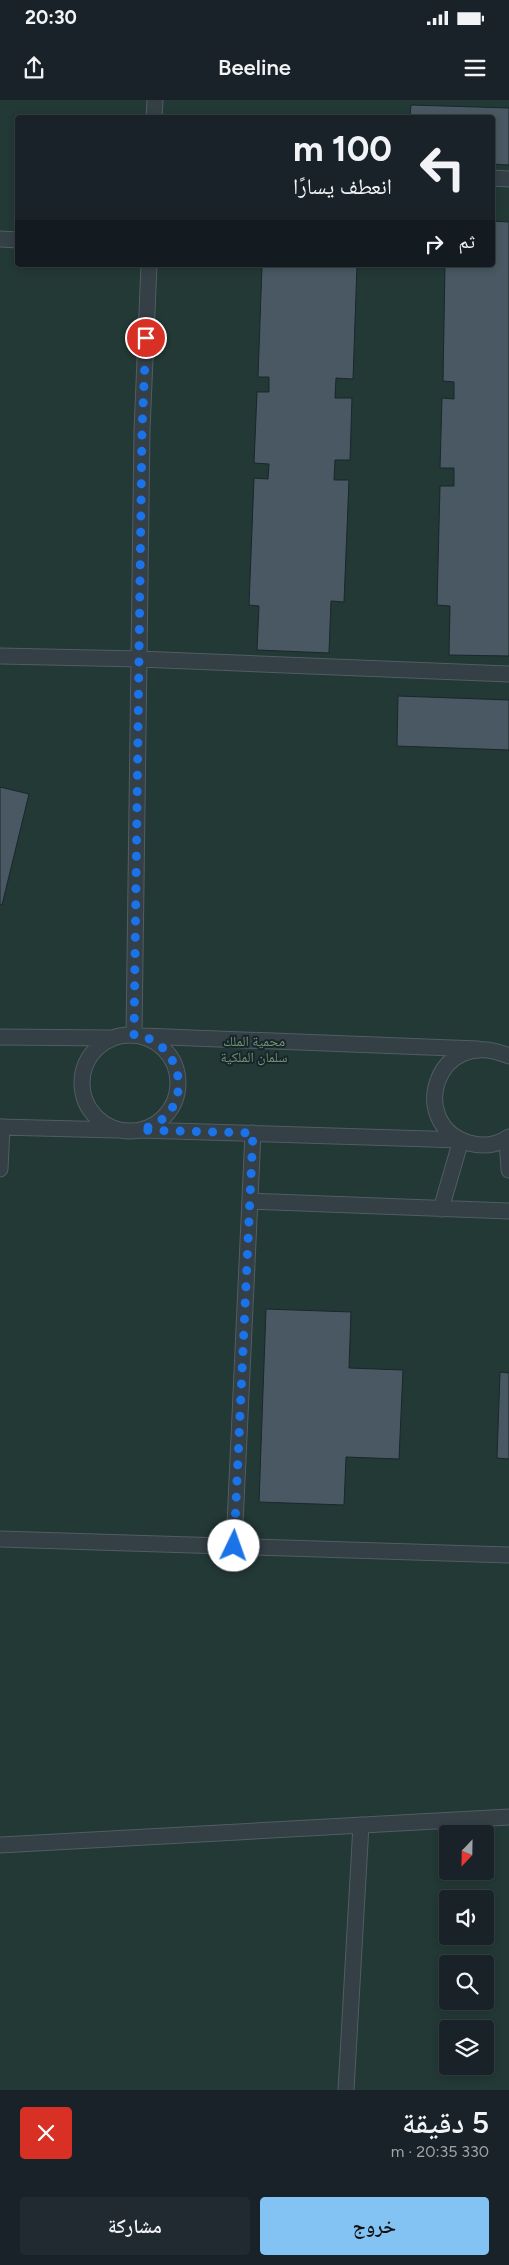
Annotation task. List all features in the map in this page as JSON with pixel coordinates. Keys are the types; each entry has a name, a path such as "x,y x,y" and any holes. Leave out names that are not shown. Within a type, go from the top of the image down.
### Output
{"lane":[{"path":"154,115 155,100"},
{"path":"495,178 509,179"},
{"path":"0,239 15,240"},
{"path":"138,1036 142,430 149,267"},
{"path":"0,656 139,659 509,674"},
{"path":"0,1037 110,1038 126,1034 502,1050 509,1056"},
{"path":"138,1036 157,1042 169,1053 176,1068 179,1084 176,1100 167,1114 155,1125 140,1130"},
{"path":"110,1038 98,1047 88,1059 82,1073 82,1089 87,1104 96,1116 108,1126 123,1130"},
{"path":"478,1049 463,1053 450,1061 440,1074 435,1088 435,1103 439,1118 448,1131 461,1140 476,1145 492,1145 508,1138 509,1170"},
{"path":"0,1169 1,1127 461,1140"},
{"path":"234,1546 253,1133"},
{"path":"441,1208 461,1140"},
{"path":"250,1201 509,1211"},
{"path":"0,1539 509,1555"},
{"path":"0,1838 0,1845 509,1817"},
{"path":"346,2090 361,1825"}],"green space":[{"name":"محمية الملك سلمان الملكية","path":"0,100 509,100 509,2090 0,2090"}],"building":[{"path":"411,105 509,108 509,165 495,164 495,115 410,115"},
{"path":"495,221 509,222 509,656 449,655 450,606 437,605 440,486 454,486 454,468 440,468 442,398 454,399 454,382 443,381 445,267 495,267"},
{"path":"262,267 357,267 353,379 336,378 335,398 352,398 350,460 335,460 334,480 349,480 344,602 331,601 329,653 257,650 259,606 249,605 254,478 268,479 269,464 254,463 257,392 269,392 269,377 258,377"},
{"path":"398,696 509,700 509,750 397,746"},
{"path":"0,787 29,794 2,905 0,904"},
{"path":"266,1309 351,1312 349,1368 403,1370 399,1459 346,1457 344,1505 259,1502"},
{"path":"500,1372 509,1373 509,1459 497,1458"}],"route":[{"path":"146,338 142,430 134,1035 157,1042 169,1053 176,1068 179,1084 176,1100 167,1114 155,1125 140,1130 253,1133 234,1546"}]}
